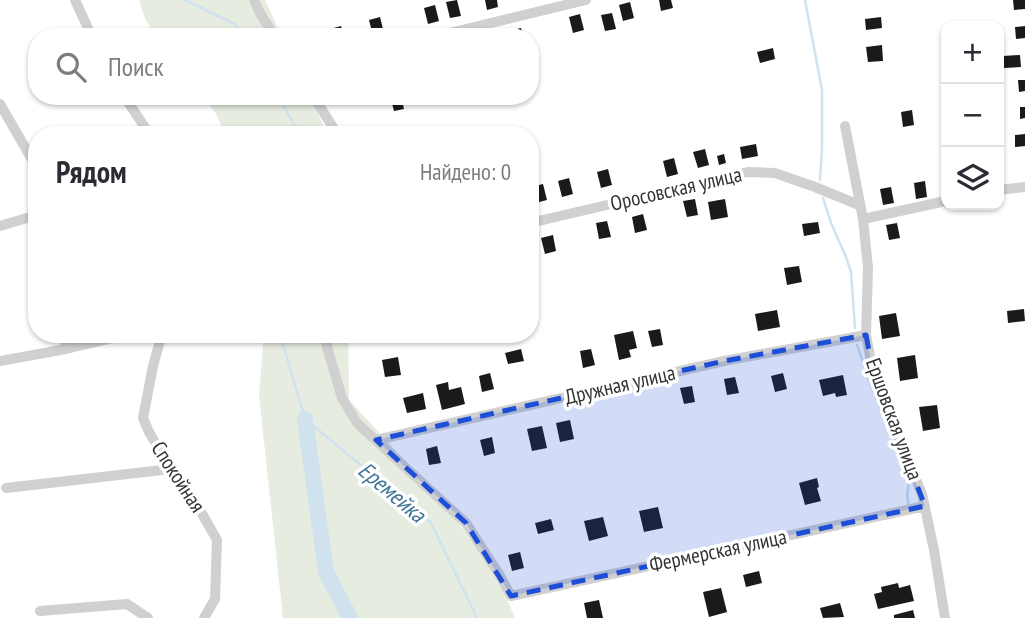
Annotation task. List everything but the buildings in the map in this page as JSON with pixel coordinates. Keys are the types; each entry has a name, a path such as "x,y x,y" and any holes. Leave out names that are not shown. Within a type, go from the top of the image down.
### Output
{"street":[{"path":"75,0 88,28"},
{"path":"254,0 269,28"},
{"path":"470,28 586,0"},
{"path":"0,104 28,152"},
{"path":"130,105 144,126"},
{"path":"319,105 332,126"},
{"name":"Ершовская улица","path":"845,126 863,219 867,268 866,335 873,372 922,494 945,618"},
{"name":"Оросовская улица","path":"539,221 748,172 775,173 859,205"},
{"path":"1004,189 1025,187"},
{"path":"863,219 941,202"},
{"path":"0,226 28,218"},
{"name":"Дружная улица","path":"376,440 724,361 866,335"},
{"path":"65,343 66,349"},
{"path":"0,361 92,343"},
{"name":"Спокойная","path":"159,343 143,418 171,469 185,484 217,541 215,599 204,618"},
{"path":"327,343 342,398 357,423 376,440"},
{"name":"Фермерская улица","path":"376,440 466,523 511,596 925,506"},
{"path":"6,488 171,469"},
{"path":"40,611 127,604 148,618"}],"highlighted area":[{"path":"866,335 873,372 925,506 511,596 466,523 376,440 724,361"}],"shaded area":[{"path":"139,0 265,0 278,28 151,28"},
{"path":"210,105 314,105 324,126 222,126"},
{"path":"263,343 348,343 349,400 442,502 463,529 500,587 515,618 283,618 259,395"}],"waterway":[{"name":"Еремейка","path":"185,0 235,24 237,28"},
{"path":"805,0 822,90 820,180"},
{"name":"Еремейка","path":"283,105 295,126"},
{"path":"823,198 851,272 855,328"},
{"name":"Еремейка","path":"283,343 305,419 431,523 477,618"},
{"path":"857,345 909,481 909,506"},
{"name":"Еремейка","path":"305,419 326,572 350,618"}]}
